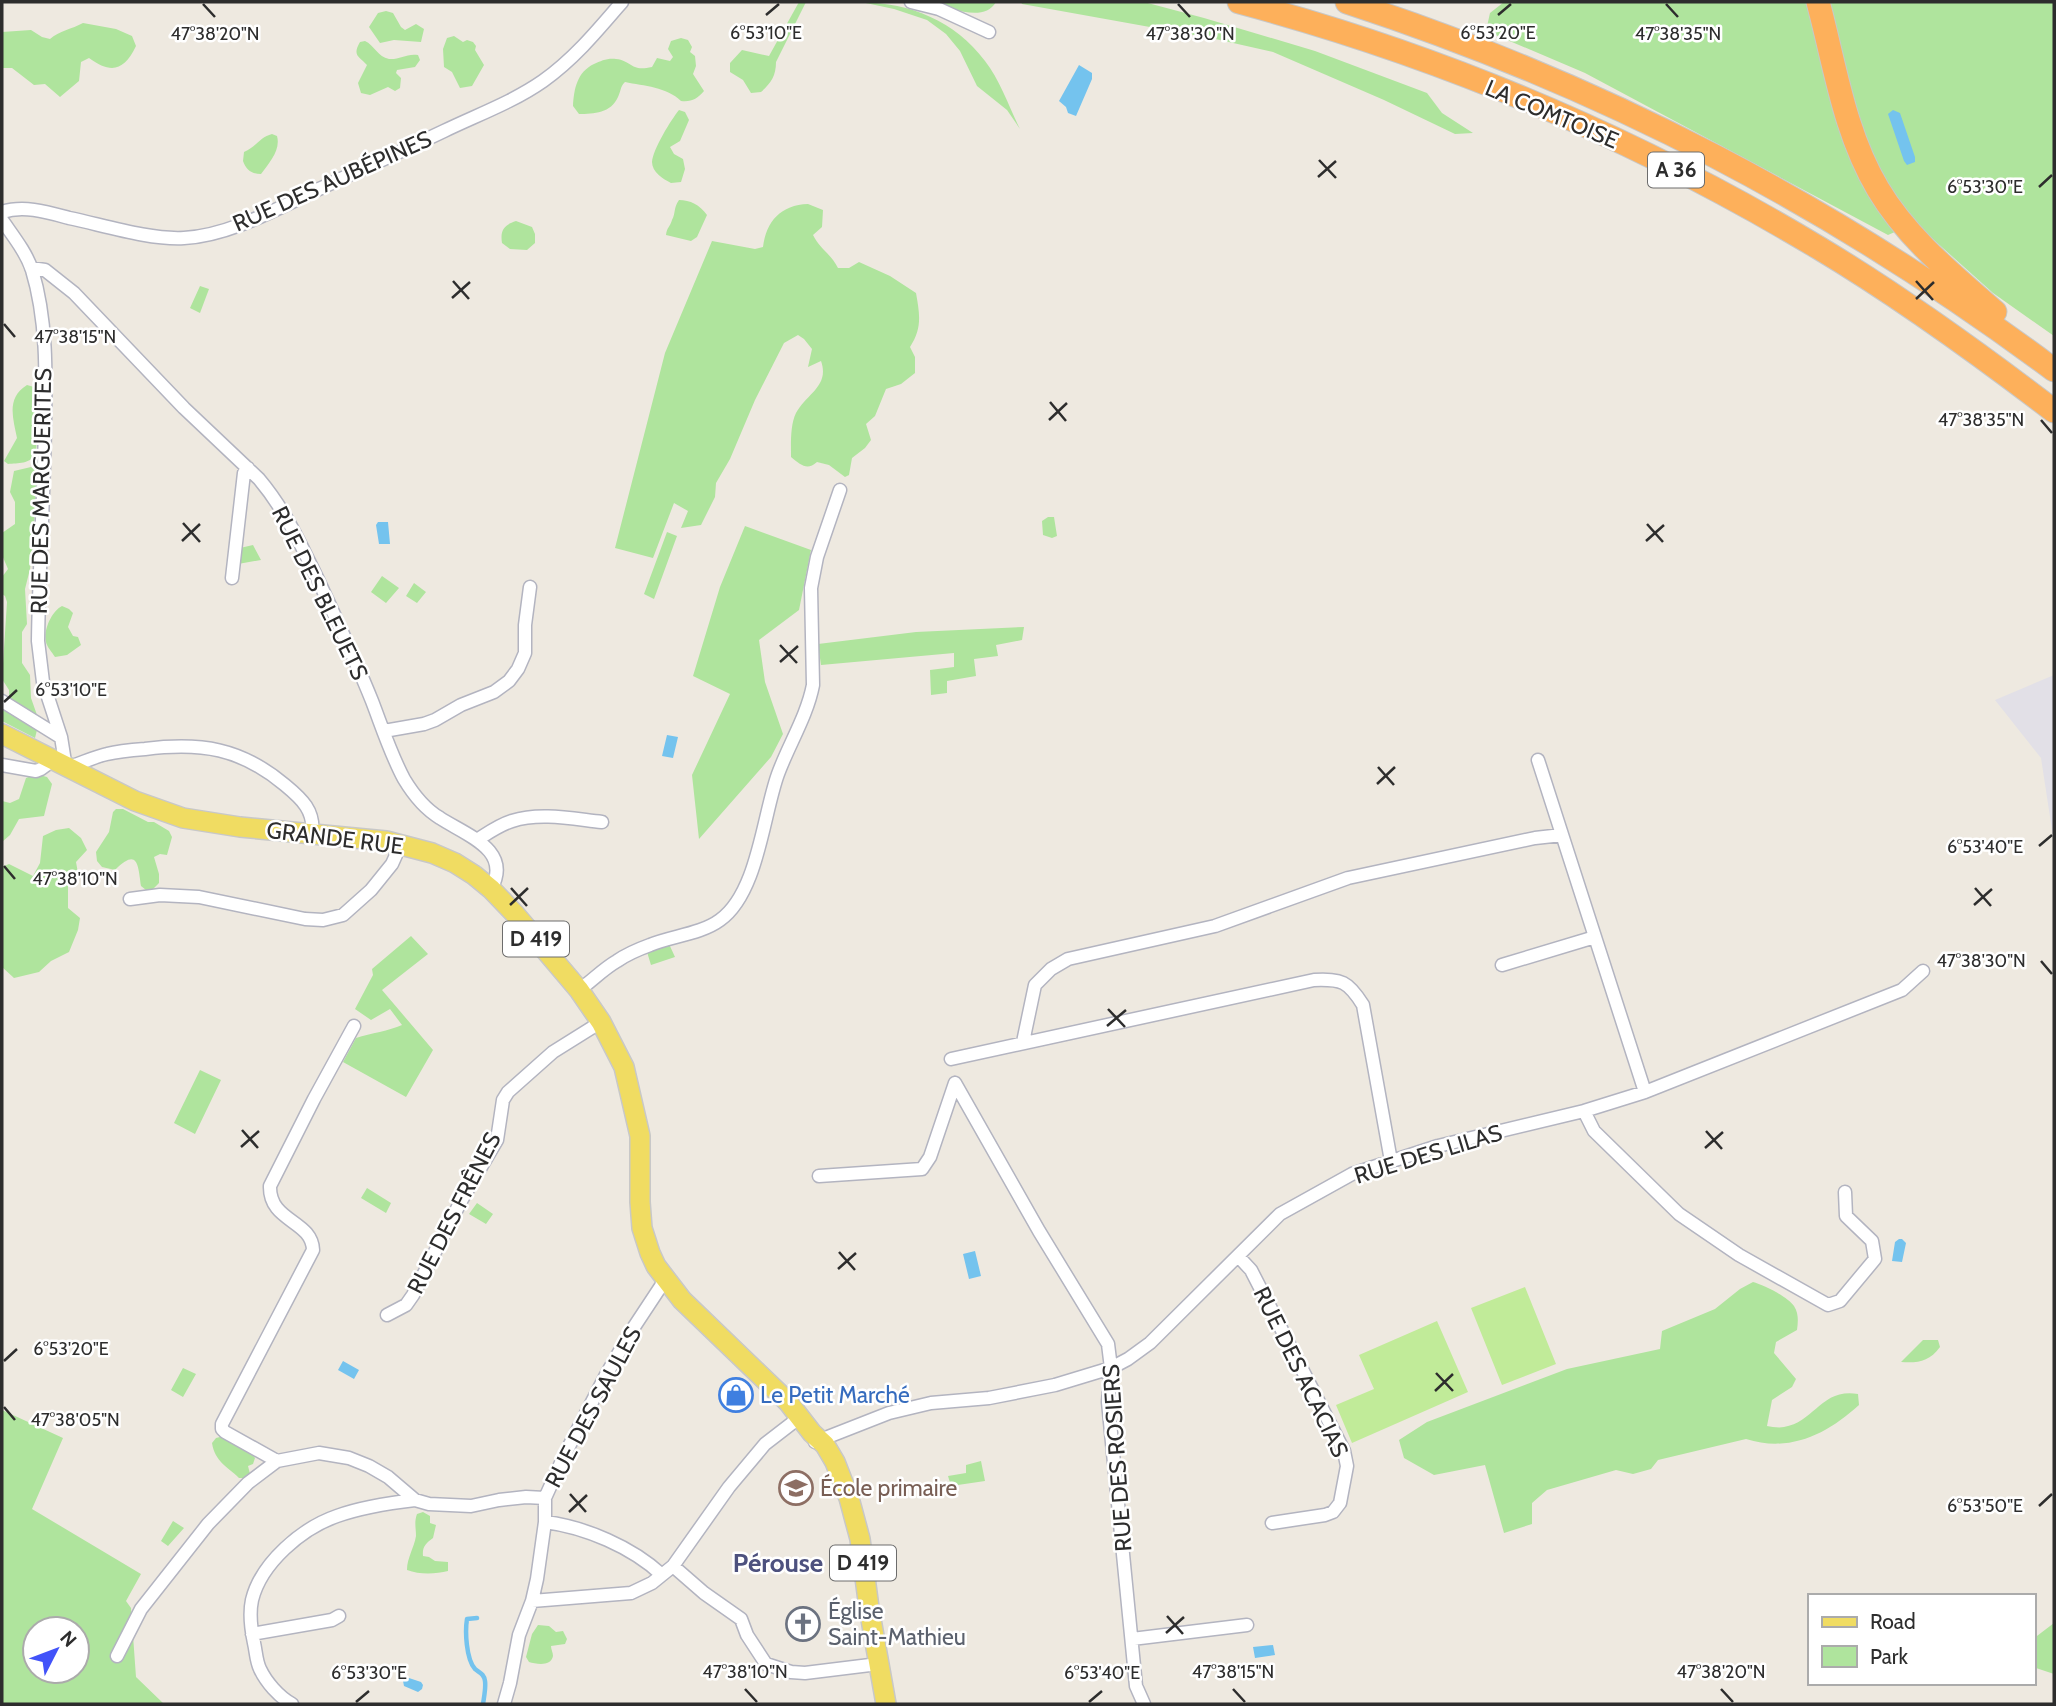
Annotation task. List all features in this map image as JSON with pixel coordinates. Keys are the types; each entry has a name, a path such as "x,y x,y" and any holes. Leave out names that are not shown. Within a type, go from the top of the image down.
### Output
{"highway":[{"name":"LA COMTOISE","path":"1239,2 1372,42 1459,73 1585,126 1669,166 1768,219 1874,283 1986,359 2054,411"},
{"name":"LA COMTOISE","path":"1347,2 1546,75 1730,162 1899,262 2054,370"},
{"path":"1818,2 1844,107 1870,173 1887,202 1927,250 2054,365"}],"main road":[{"name":"GRANDE RUE","path":"2,734 135,801 183,818 240,827 401,844 455,863 491,889 579,990 601,1022 620,1058 629,1081 640,1136 642,1228 650,1253 665,1280 682,1300 759,1373 831,1454 841,1476 860,1539 886,1704"},
{"path":"815,1439 847,1539 877,1704"}],"street":[{"name":"RUE DES AUBÉPINES","path":"2,212 20,208 42,211 133,232 183,238 235,226 271,212 520,95 564,64 622,2"},
{"path":"911,2 939,9 989,32"},
{"name":"RUE DES MARGUERITES","path":"2,220 31,268 38,295 46,375 37,641 43,682 61,737 59,764"},
{"name":"RUE DES BLEUETS","path":"31,268 45,270 74,293 184,408 269,491 292,525 344,635 396,763 410,790 438,817 477,840 493,856 497,863 496,880 491,889"},
{"path":"232,578 244,473 247,468"},
{"path":"579,990 618,960 650,945 720,920 742,892 757,856 775,781 810,700 813,685 811,588 817,557 841,490"},
{"path":"384,730 435,720 461,705 494,692 509,681 525,653 525,625 530,587"},
{"path":"2,701 61,737"},
{"path":"2,765 36,771 111,753 162,747 208,747 224,750 264,769 299,797 312,814 312,834"},
{"path":"1538,760 1645,1092"},
{"path":"477,840 517,820 552,817 602,821"},
{"path":"1023,1042 1035,985 1051,969 1068,959 1215,926 1348,878 1535,838 1562,835"},
{"path":"130,899 160,895 199,897 305,919 323,920 343,915 371,890 392,864 401,844"},
{"path":"1502,965 1595,937"},
{"name":"RUE DES LILAS","path":"815,1439 889,1413 931,1403 989,1398 1042,1388 1111,1368 1150,1343 1280,1213 1352,1174 1438,1146 1584,1111 1645,1092 1902,990 1923,971"},
{"path":"951,1059 1314,981 1337,980 1354,990 1363,1006 1391,1161"},
{"name":"RUE DES FRÊNES","path":"387,1315 407,1305 461,1201 491,1152 500,1132 503,1100 508,1092 553,1052 601,1022"},
{"path":"277,1461 225,1432 222,1424 313,1250 313,1240 272,1202 270,1186 354,1026"},
{"name":"RUE DES ROSIERS","path":"819,1177 922,1169 930,1157 955,1083 1039,1231 1108,1344 1111,1368 1108,1402 1136,1686 1144,1704"},
{"path":"1584,1111 1594,1131 1679,1214 1739,1255 1828,1305 1840,1301 1875,1259 1872,1241 1846,1216 1845,1192"},
{"name":"RUE DES ACACIAS","path":"1238,1256 1251,1270 1338,1438 1344,1451 1346,1466 1340,1503 1334,1512 1272,1523"},
{"name":"RUE DES SAULES","path":"504,1704 519,1635 537,1579 545,1522 545,1498 585,1414 632,1330 665,1280"},
{"path":"532,1601 631,1593 644,1588 673,1566 729,1487 765,1444 800,1417"},
{"path":"117,1656 141,1609 208,1524 248,1483 277,1461 319,1454 349,1458 387,1477 415,1500 429,1504 471,1506 526,1497 545,1498"},
{"path":"292,1704 272,1687 259,1668 252,1634 252,1602 255,1592 273,1563 299,1536 335,1517 360,1508 415,1500"},
{"path":"545,1522 563,1524 594,1535 648,1563 662,1575"},
{"path":"673,1566 704,1593 741,1619 747,1636 766,1664 791,1672 825,1672 870,1665"},
{"path":"252,1634 332,1620 339,1616"},
{"path":"1132,1639 1247,1625"}],"shaded area":[{"path":"2054,675 2054,843 2041,758 1995,700"}],"green space":[{"path":"799,2 806,2 776,62 772,79 761,92 751,93 743,80 730,72 730,63 742,50 769,56"},
{"path":"861,2 914,11 946,25 960,35 990,68 1020,129 1007,110 977,86 960,51 946,34 927,20"},
{"path":"933,2 996,2 991,8 975,13"},
{"path":"1021,2 1144,2 1204,18 1315,51 1427,93 1442,113 1473,133 1455,134 1273,52"},
{"path":"1504,2 2054,2 2054,336 1993,293 1915,223 1888,235 1585,73 1486,31 1490,13"},
{"path":"378,13 393,13 405,30 416,24 424,29 421,42 394,40 380,43 369,27"},
{"path":"83,23 116,29 132,36 136,46 127,61 110,68 89,58 81,62 79,81 60,97 45,84 34,85 12,68 2,68 2,32 31,30 50,39"},
{"path":"454,36 463,42 473,42 484,65 472,86 460,88 452,72 444,67 443,49 447,38"},
{"path":"681,38 688,40 692,47 690,52 695,56 693,74 704,91 697,98 681,101 662,90 625,82 615,102 607,109 579,114 573,106 578,82 588,67 613,59 639,68 652,67 657,58 670,61 673,57 668,49 671,41"},
{"path":"365,41 389,59 418,55 420,60 415,67 397,70 396,73 401,78 400,88 395,91 388,87 370,95 361,93 358,83 367,65 357,50 360,42"},
{"path":"679,110 685,112 689,120 680,141 670,147 674,154 683,159 685,169 681,182 671,183 656,172 652,162 659,142"},
{"path":"272,134 277,136 278,141 274,156 261,174 252,172 243,161 244,152"},
{"path":"679,200 694,204 707,215 697,237 691,241 666,235"},
{"path":"808,204 823,210 822,227 813,235 838,268 849,268 859,262 890,276 916,293 919,322 917,334 910,347 915,357 915,373 901,384 886,389 875,416 866,424 871,440 852,458 849,475 845,477 829,465 817,462 804,466 791,457 794,418 800,406 820,383 823,370 821,361 808,367 812,349 804,339 798,335 784,343 755,400 730,459 716,483 715,497 701,525 681,528 688,511 674,503 653,558 615,548 665,353 712,241 755,249 763,247 768,229 776,216 790,207"},
{"path":"516,221 532,227 535,234 535,243 527,250 510,249 502,243 504,229"},
{"path":"200,286 209,289 200,313 190,308"},
{"path":"27,385 39,392 36,454 27,461 8,464 4,461 17,438 13,416 14,402 20,390"},
{"path":"31,467 37,471 33,544 25,589 27,624 22,632 22,663 30,675 31,698 37,715 9,699 9,690 2,679 7,602 2,594 2,577 8,569 2,555 2,533 15,524 15,502 10,492 14,471"},
{"path":"1054,517 1057,536 1052,538 1043,535 1042,521"},
{"path":"745,526 811,550 799,610 759,640 765,682 783,734 771,757 699,839 692,775 730,694 693,676 720,587"},
{"path":"667,532 677,536 654,599 644,594"},
{"path":"253,545 261,560 238,564 240,548"},
{"path":"382,576 399,588 386,603 371,592"},
{"path":"414,583 426,592 417,603 406,596"},
{"path":"62,606 73,613 68,627 73,636 78,637 81,645 67,655 55,657 45,637 52,616"},
{"path":"1024,627 1022,640 996,645 998,656 974,659 976,676 947,681 947,693 931,695 930,670 954,667 954,653 821,665 818,644 916,632"},
{"path":"2,707 37,730 35,738 2,721"},
{"path":"36,774 47,777 52,784 44,816 19,819 10,835 2,842 2,801 10,803 19,799 26,778"},
{"path":"116,809 123,809 148,822 154,822 169,831 172,837 167,855 154,857 159,883 153,889 146,890 141,886 138,866 133,859 115,870 102,867 97,861 96,852 109,832"},
{"path":"69,828 81,838 87,850 76,862 78,873 68,886 68,908 80,918 78,930 69,952 51,961 39,972 14,978 2,967 2,867 9,864 33,876 40,863 43,836"},
{"path":"411,936 428,954 382,990 433,1050 406,1097 343,1062 356,1038 402,1025 390,1009 371,1020 355,1009 373,975 372,969"},
{"path":"669,944 675,957 651,965 647,952"},
{"path":"200,1070 221,1080 195,1134 174,1123"},
{"path":"367,1188 391,1203 386,1213 361,1198"},
{"path":"477,1203 493,1214 486,1224 469,1214"},
{"path":"1753,1282 1787,1299 1794,1306 1798,1318 1797,1330 1776,1342 1774,1353 1796,1379 1792,1387 1772,1400 1767,1426 1795,1424 1826,1400 1845,1393 1858,1394 1859,1405 1821,1432 1793,1442 1778,1444 1746,1439 1658,1460 1651,1469 1633,1474 1616,1470 1547,1490 1532,1503 1532,1524 1504,1533 1485,1465 1434,1475 1404,1458 1399,1440 1427,1422 1567,1369 1660,1349 1662,1331 1715,1309"},
{"path":"1525,1287 1556,1364 1502,1385 1471,1308"},
{"path":"1437,1321 1468,1392 1352,1443 1336,1405 1374,1389 1359,1355"},
{"path":"1923,1340 1938,1340 1940,1347 1932,1356 1923,1360 1901,1362"},
{"path":"183,1368 196,1374 183,1397 171,1390"},
{"path":"2,1410 63,1438 32,1509 141,1574 126,1601 131,1608 136,1677 164,1704 2,1704"},
{"path":"220,1437 239,1445 255,1458 253,1464 248,1466 250,1474 245,1478 239,1478 216,1455 212,1443"},
{"path":"981,1461 985,1481 951,1486 948,1476 966,1473 966,1465"},
{"path":"423,1512 430,1516 430,1523 436,1525 433,1538 426,1544 423,1556 448,1562 448,1571 428,1574 407,1570 416,1536 416,1517"},
{"path":"173,1521 184,1528 168,1546 161,1541"},
{"path":"2054,1623 2054,1674 2035,1668 2035,1637"},
{"path":"538,1625 549,1626 556,1632 563,1631 567,1639 565,1644 551,1646 552,1659 543,1664 529,1662 526,1657 532,1634"}],"water":[{"path":"1079,65 1092,73 1092,79 1076,116 1068,113 1059,101"},
{"path":"1893,110 1900,113 1915,157 1915,162 1907,165 1888,114"},
{"path":"378,522 388,522 390,544 379,544 376,525"},
{"path":"667,735 678,737 673,758 662,756"},
{"path":"1899,1239 1906,1243 1902,1262 1892,1261 1895,1242"},
{"path":"975,1251 981,1276 969,1279 963,1254"},
{"path":"343,1361 359,1370 354,1379 338,1370"},
{"path":"1273,1645 1275,1655 1255,1658 1253,1647"},
{"path":"406,1677 421,1682 422,1689 418,1692 404,1686"}],"waterway":[{"path":"477,1618 467,1619 466,1637 472,1664 483,1675 483,1704"}],"place":[{"name":"Le Petit Marché","path":"736,1395"},
{"name":"École primaire","path":"796,1488"},
{"name":"Église Saint-Mathieu","path":"803,1624"}],"district":[{"name":"Pérouse","path":"778,1563"}]}
